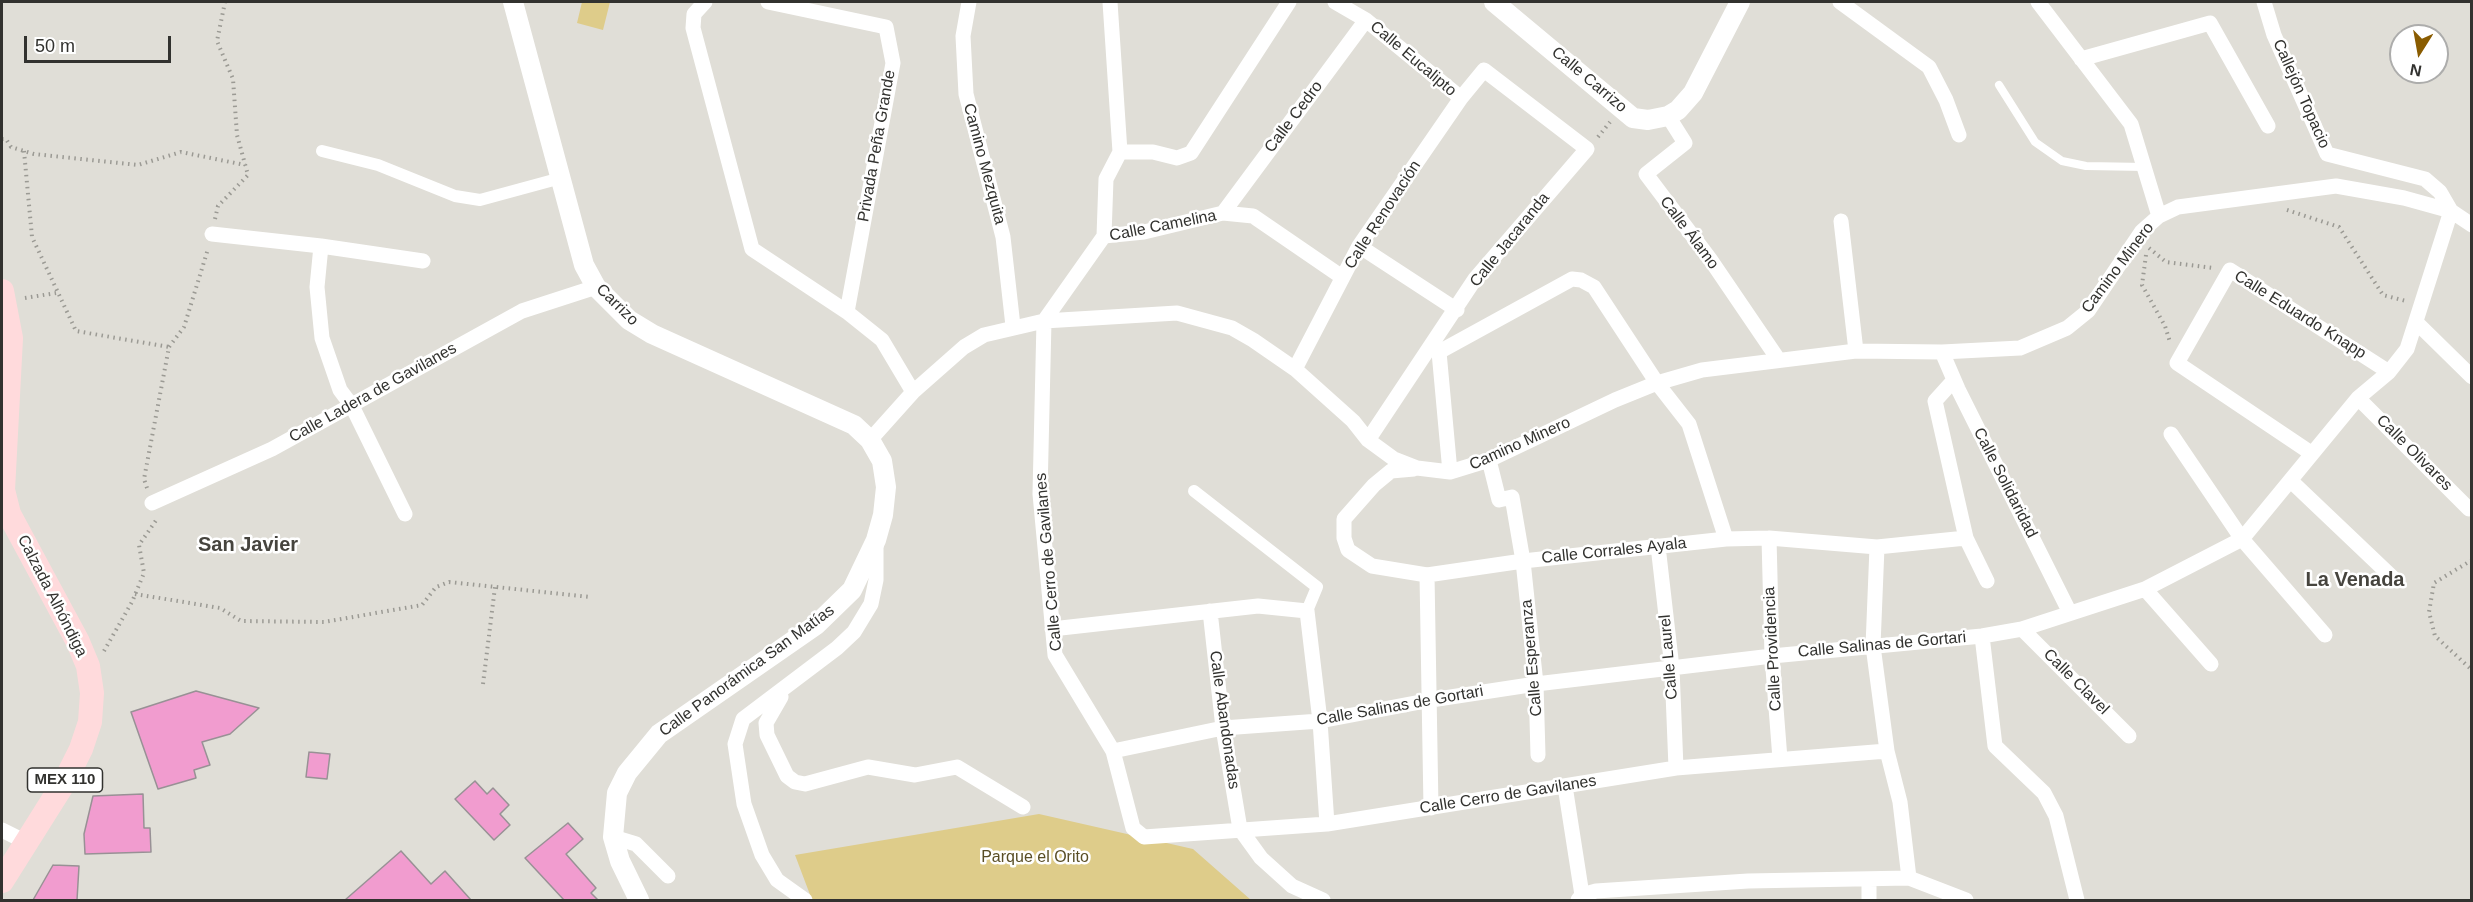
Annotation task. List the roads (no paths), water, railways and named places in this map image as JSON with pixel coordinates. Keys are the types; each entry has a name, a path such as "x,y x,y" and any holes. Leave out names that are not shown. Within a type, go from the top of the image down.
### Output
{"main road":[{"name":"Calzada Alhóndiga","path":"2,882 65,781 81,750 90,722 92,693 88,666 78,642 9,514 3,490 11,338 3,296"}],"street":[{"name":"Carrizo","path":"513,2 584,265 596,287 629,320 652,334 832,414 854,425 870,440"},
{"path":"705,2 694,14 693,28 752,249 847,312 882,340 913,392"},
{"name":"Privada Peña Grande","path":"768,2 886,27 893,63 847,312"},
{"name":"Camino Mezquita","path":"969,2 963,36 966,94 1004,237 1013,326"},
{"path":"1104,236 1106,179 1120,152 1110,2"},
{"path":"1120,152 1153,152 1177,158 1191,153 1289,2"},
{"name":"Calle Eucalipto","path":"1335,2 1366,20 1461,98"},
{"name":"Calle Carrizo","path":"1494,2 1633,118 1648,120 1668,116"},
{"path":"1668,116 1678,110 1693,93 1740,2"},
{"path":"1840,2 1929,67 1946,100 1959,135"},
{"name":"Camino Minero","path":"2038,2 2131,124 2159,216"},
{"name":"Callejón Topacio","path":"2264,2 2274,35 2327,154 2424,179 2440,192 2451,211"},
{"name":"Calle Cedro","path":"1222,213 1366,20"},
{"path":"2081,59 2210,23 2268,126"},
{"name":"Calle Renovación","path":"1295,369 1359,246 1461,98 1485,70 1587,149"},
{"name":"Calle Álamo","path":"1668,116 1685,143 1646,174 1710,259 1778,360"},
{"name":"Calle Jacaranda","path":"1368,440 1457,310 1475,279 1587,149"},
{"path":"322,151 378,165 454,196 480,200 561,178"},
{"name":"Camino Minero","path":"870,440 913,392 963,347 984,335 1013,326 1044,321 1177,313 1232,328 1295,369 1353,421 1368,440 1394,459 1417,468 1450,472 1490,460 1615,400 1657,383 1702,370 1856,351 1942,352 2020,348 2067,328 2088,311 2142,231 2159,216 2178,207 2336,186 2404,198 2451,211 2472,225"},
{"name":"Calle Salinas de Gortari","path":"1113,751 1222,728 1320,721 1431,700 1536,684 1772,656 1982,636 2022,629 2145,589 2242,539 2358,398 2389,372 2407,349 2451,211"},
{"name":"Calle Camelina","path":"1044,321 1104,236 1144,232 1222,213 1253,216 1342,277"},
{"path":"1841,221 1856,351"},
{"path":"212,234 321,246 423,261"},
{"path":"321,246 316,287 322,338 340,390 352,406 405,514"},
{"path":"1359,246 1457,310"},
{"name":"Calle Eduardo Knapp","path":"2311,453 2176,363 2230,270 2389,372"},
{"path":"1450,472 1439,352 1572,279 1594,287 1657,383 1689,424 1726,539"},
{"name":"Calle Ladera de Gavilanes","path":"152,503 272,449 522,311 596,287"},
{"name":"Calle Cerro de Gavilanes","path":"1044,321 1040,494 1055,655 1113,751 1133,828 1144,837 1327,824 1676,768 1887,751"},
{"path":"2417,323 2472,377"},
{"name":"Calle Solidaridad","path":"1942,352 1954,381 2070,613"},
{"path":"1954,381 1935,401 1966,538 1987,581"},
{"name":"Calle Olivares","path":"2358,398 2469,509"},
{"path":"2171,434 2242,539 2325,635"},
{"name":"Calle Panorámica San Matías","path":"639,900 620,861 613,837 618,793 627,773 659,734 816,625 852,590 876,540 886,487 882,461 870,440"},
{"name":"Calle Esperanza","path":"1490,460 1499,500 1512,497 1523,561 1536,684 1538,755"},
{"name":"Calle Corrales Ayala","path":"1417,468 1392,471 1374,485 1344,519 1344,538 1348,550 1372,566 1427,575 1523,561 1726,539 1769,538 1877,547 1966,538"},
{"path":"2291,481 2393,578"},
{"path":"1194,491 1317,587 1307,611 1320,721 1327,824"},
{"name":"Calle Providencia","path":"1769,538 1772,656 1780,759"},
{"path":"805,900 777,880 762,855 744,804 735,744 743,719 837,648 854,632 871,604 876,580 876,540"},
{"name":"Calle Laurel","path":"1658,546 1672,668 1676,768"},
{"path":"1877,547 1873,646 1887,751 1900,802 1909,878"},
{"path":"1427,575 1431,700 1431,808"},
{"path":"2145,589 2211,664"},
{"path":"1052,629 1258,606 1307,611"},
{"name":"Calle Abandonadas","path":"1210,611 1222,728 1240,829"},
{"name":"Calle Clavel","path":"2022,629 2129,736"},
{"path":"1982,636 1995,747 2044,793 2056,816 2077,900"},
{"path":"789,684 766,723 767,735 787,776 795,782 806,784 868,767 915,775 957,767 1023,807"},
{"path":"1565,786 1580,898 1596,891 1748,881 1909,878 1966,900"},
{"path":"1240,829 1261,858 1285,879 1323,900"},
{"path":"2,830 26,842"},
{"path":"613,837 636,844 668,876"},
{"path":"1869,879 1869,900"}],"lane":[{"path":"1999,85 2035,142 2062,161 2086,166 2145,167"}],"district":[{"name":"San Javier","path":"248,545"},
{"name":"La Venada","path":"2355,580"}],"park label":[{"name":"Parque el Orito","path":"1035,858"}]}
